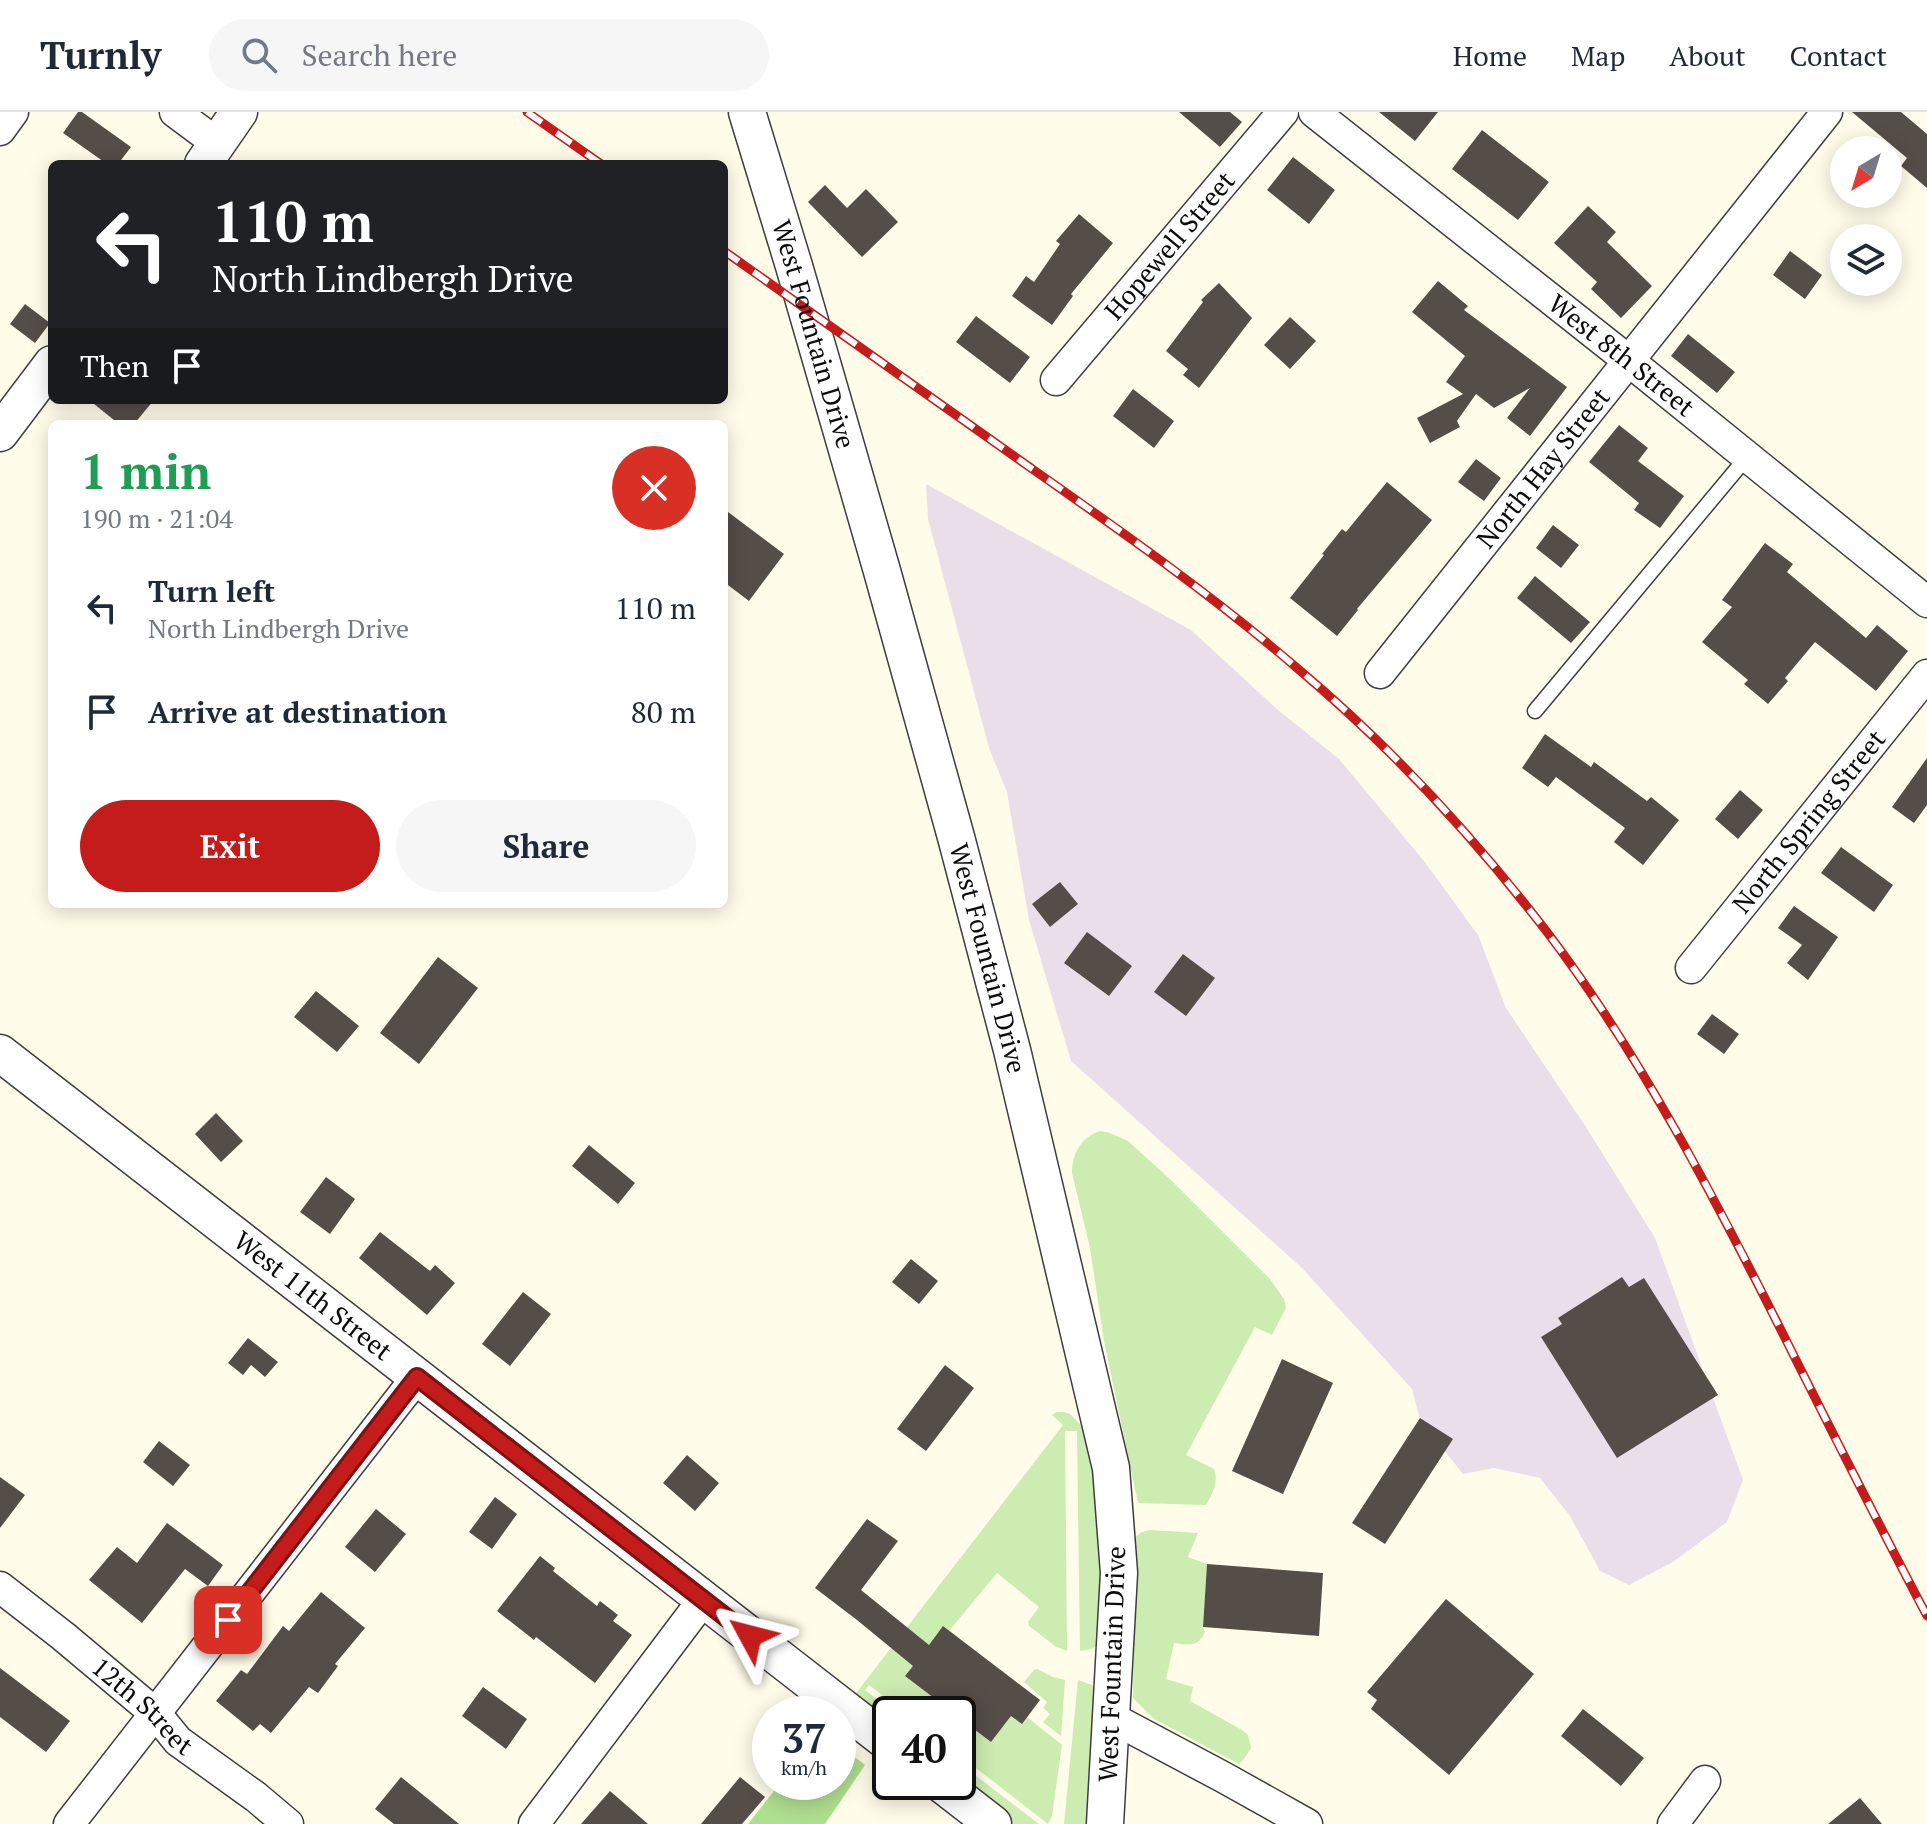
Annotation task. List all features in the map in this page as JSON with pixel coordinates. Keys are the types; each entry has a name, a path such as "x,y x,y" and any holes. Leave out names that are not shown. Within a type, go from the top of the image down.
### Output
{"street":[{"path":"0,130 13,112"},
{"path":"175,112 210,154 239,112"},
{"name":"West Fountain Drive","path":"747,112 794,266 952,822 1015,1064 1111,1468 1119,1573 1105,1824"},
{"name":"Hopewell Street","path":"1056,380 1283,112"},
{"name":"West 8th Street","path":"1314,112 1927,602"},
{"name":"North Hay Street","path":"1380,673 1827,112"},
{"path":"0,433 48,369"},
{"name":"North Spring Street","path":"1691,968 1927,675"},
{"name":"West 11th Street","path":"0,1053 872,1730"},
{"path":"69,1824 417,1377"},
{"name":"12th Street","path":"0,1587 156,1714 178,1741 288,1824"},
{"path":"534,1824 703,1600"},
{"path":"1112,1718 1307,1824"},
{"path":"1673,1824 1705,1781"},
{"path":"962,1800 993,1824"}],"lane":[{"path":"1535,711 1747,457"}],"shaded area":[{"path":"926,484 1191,630 1278,710 1339,759 1424,861 1478,935 1506,1008 1586,1127 1655,1238 1743,1480 1727,1522 1673,1562 1629,1585 1600,1571 1570,1516 1540,1478 1494,1468 1463,1474 1420,1420 1412,1389 1302,1268 1071,1061 1029,920 1007,792 989,748 928,519"}],"green space":[{"path":"1100,1131 1128,1141 1171,1180 1270,1279 1284,1299 1286,1308 1272,1335 1255,1327 1186,1455 1214,1469 1215,1483 1206,1505 1138,1503 1104,1341 1090,1248 1072,1173 1079,1147 1088,1137"},
{"path":"1057,1412 1070,1414 1089,1440 1105,1537 1097,1645 1080,1651 1077,1431 1065,1431 1067,1651 1055,1646 1029,1626 1028,1622 1039,1607 997,1573 949,1631 943,1627 906,1676 932,1696 883,1696 869,1685 865,1690 872,1696 872,1717 856,1705 854,1696 1063,1425 1052,1415"},
{"path":"1150,1530 1198,1533 1188,1557 1207,1564 1205,1632 1196,1643 1174,1643 1166,1679 1193,1687 1190,1701 1248,1735 1251,1748 1239,1764 1154,1719 1133,1698 1135,1537"},
{"path":"1037,1669 1065,1680 1061,1736 1043,1722 1050,1714 1043,1708 1047,1702 1024,1682"},
{"path":"1078,1680 1092,1685 1099,1697 1087,1824 1064,1824"},
{"path":"1011,1716 1027,1717 1062,1745 1052,1816 1048,1824 976,1768 976,1731 991,1742"},
{"path":"856,1758 865,1765 856,1778"},
{"path":"976,1776 1039,1824 1014,1824 976,1795"},
{"path":"767,1800 841,1800 825,1824 748,1824"}],"building":[{"path":"78,112 82,112 131,147 121,160 101,160 63,133"},
{"path":"1179,112 1230,112 1242,122 1220,147"},
{"path":"1379,112 1438,112 1415,141"},
{"path":"1852,112 1901,112 1927,134 1927,188 1902,167 1907,158 1902,154 1902,136 1881,136"},
{"path":"1482,130 1549,182 1518,220 1452,169"},
{"path":"1293,157 1335,190 1309,224 1267,190"},
{"path":"825,185 847,208 866,189 898,222 862,257 808,202"},
{"path":"1588,206 1616,232 1607,242 1652,286 1621,318 1591,289 1597,282 1554,243"},
{"path":"1079,214 1113,243 1071,294 1073,296 1052,325 1012,296 1026,276 1034,282 1060,244 1056,241"},
{"path":"1790,251 1822,275 1805,299 1773,275"},
{"path":"1438,281 1468,306 1464,310 1567,387 1530,436 1507,418 1530,388 1494,408 1476,394 1457,421 1460,427 1430,443 1417,418 1463,394 1446,382 1465,356 1412,312"},
{"path":"1219,283 1252,318 1199,388 1183,375 1188,369 1166,351 1203,302 1201,300"},
{"path":"25,304 48,321 35,343 10,324"},
{"path":"976,316 1030,357 1010,383 956,342"},
{"path":"1290,317 1316,341 1290,369 1264,345"},
{"path":"1688,334 1735,372 1717,393 1671,356"},
{"path":"1133,389 1174,421 1154,448 1113,416"},
{"path":"94,404 151,404 137,420 114,420"},
{"path":"1619,425 1648,448 1638,461 1684,496 1660,528 1634,510 1639,503 1589,462"},
{"path":"1476,459 1501,478 1484,501 1458,482"},
{"path":"1387,482 1432,520 1337,636 1290,598 1342,529 1346,532"},
{"path":"728,512 784,554 749,601 728,585"},
{"path":"1553,525 1579,545 1561,568 1536,548"},
{"path":"1765,543 1793,564 1787,572 1866,638 1877,625 1908,651 1876,691 1815,642 1768,704 1744,684 1748,680 1702,642 1732,607 1722,600"},
{"path":"1535,576 1590,622 1571,643 1517,598"},
{"path":"1545,734 1591,767 1594,762 1647,801 1651,797 1679,820 1643,865 1614,842 1625,828 1556,777 1548,787 1522,768"},
{"path":"1927,758 1927,805 1914,823 1892,807"},
{"path":"1740,790 1763,810 1738,839 1715,819"},
{"path":"1841,847 1893,885 1874,912 1821,873"},
{"path":"1060,882 1078,904 1050,927 1032,904"},
{"path":"1794,906 1838,937 1808,980 1787,963 1802,945 1778,928"},
{"path":"1087,932 1132,966 1109,996 1064,963"},
{"path":"1183,954 1215,978 1186,1016 1154,992"},
{"path":"438,957 478,988 419,1064 380,1033"},
{"path":"316,991 359,1026 337,1052 294,1017"},
{"path":"1712,1014 1739,1034 1724,1054 1697,1034"},
{"path":"216,1113 243,1141 221,1162 195,1134"},
{"path":"589,1145 635,1183 618,1204 572,1166"},
{"path":"326,1177 355,1199 330,1234 300,1212"},
{"path":"380,1232 430,1271 435,1265 455,1283 427,1315 359,1258"},
{"path":"911,1259 938,1281 919,1304 892,1282"},
{"path":"1622,1277 1629,1287 1644,1278 1718,1395 1617,1458 1541,1337 1562,1324 1558,1318"},
{"path":"523,1292 551,1314 510,1366 482,1344"},
{"path":"248,1338 278,1362 265,1377 251,1365 243,1375 228,1363"},
{"path":"1282,1359 1333,1383 1283,1494 1232,1471"},
{"path":"945,1365 974,1388 926,1451 897,1429"},
{"path":"1420,1418 1453,1439 1385,1544 1352,1523"},
{"path":"159,1441 190,1465 173,1486 143,1462"},
{"path":"687,1455 719,1483 695,1511 663,1483"},
{"path":"0,1477 25,1495 0,1528"},
{"path":"495,1497 517,1514 492,1549 469,1532"},
{"path":"376,1509 406,1534 375,1572 345,1547"},
{"path":"867,1519 898,1541 861,1590 929,1645 943,1626 1040,1700 1022,1724 1011,1716 991,1742 976,1731 976,1696 931,1696 905,1676 913,1666 815,1588"},
{"path":"167,1523 223,1565 208,1586 185,1569 142,1623 89,1580 117,1547 137,1563"},
{"path":"540,1556 555,1568 553,1571 597,1606 600,1601 618,1615 613,1621 632,1635 595,1683 497,1611"},
{"path":"1207,1564 1323,1573 1319,1636 1203,1627"},
{"path":"321,1592 365,1628 335,1664 338,1666 318,1693 309,1687 271,1733 260,1724 253,1731 216,1701 241,1670 247,1674 283,1626 289,1631"},
{"path":"1446,1599 1534,1674 1449,1775 1371,1709 1377,1700 1367,1692"},
{"path":"0,1668 70,1721 46,1752 0,1717"},
{"path":"483,1687 527,1719 506,1749 462,1716"},
{"path":"1583,1709 1644,1758 1621,1786 1561,1736"},
{"path":"401,1777 459,1824 394,1824 375,1809"},
{"path":"740,1777 752,1787 752,1800 762,1800 742,1824 701,1824"},
{"path":"610,1791 648,1824 581,1824"},
{"path":"1860,1798 1882,1824 1828,1824"}],"railway":[{"path":"527,112 595,160"},
{"path":"728,254 1127,536 1230,613 1365,729 1429,793 1490,861 1581,979 1674,1127 1730,1230 1927,1616"}],"route":[{"path":"228,1620 417,1377 750,1636"}]}
